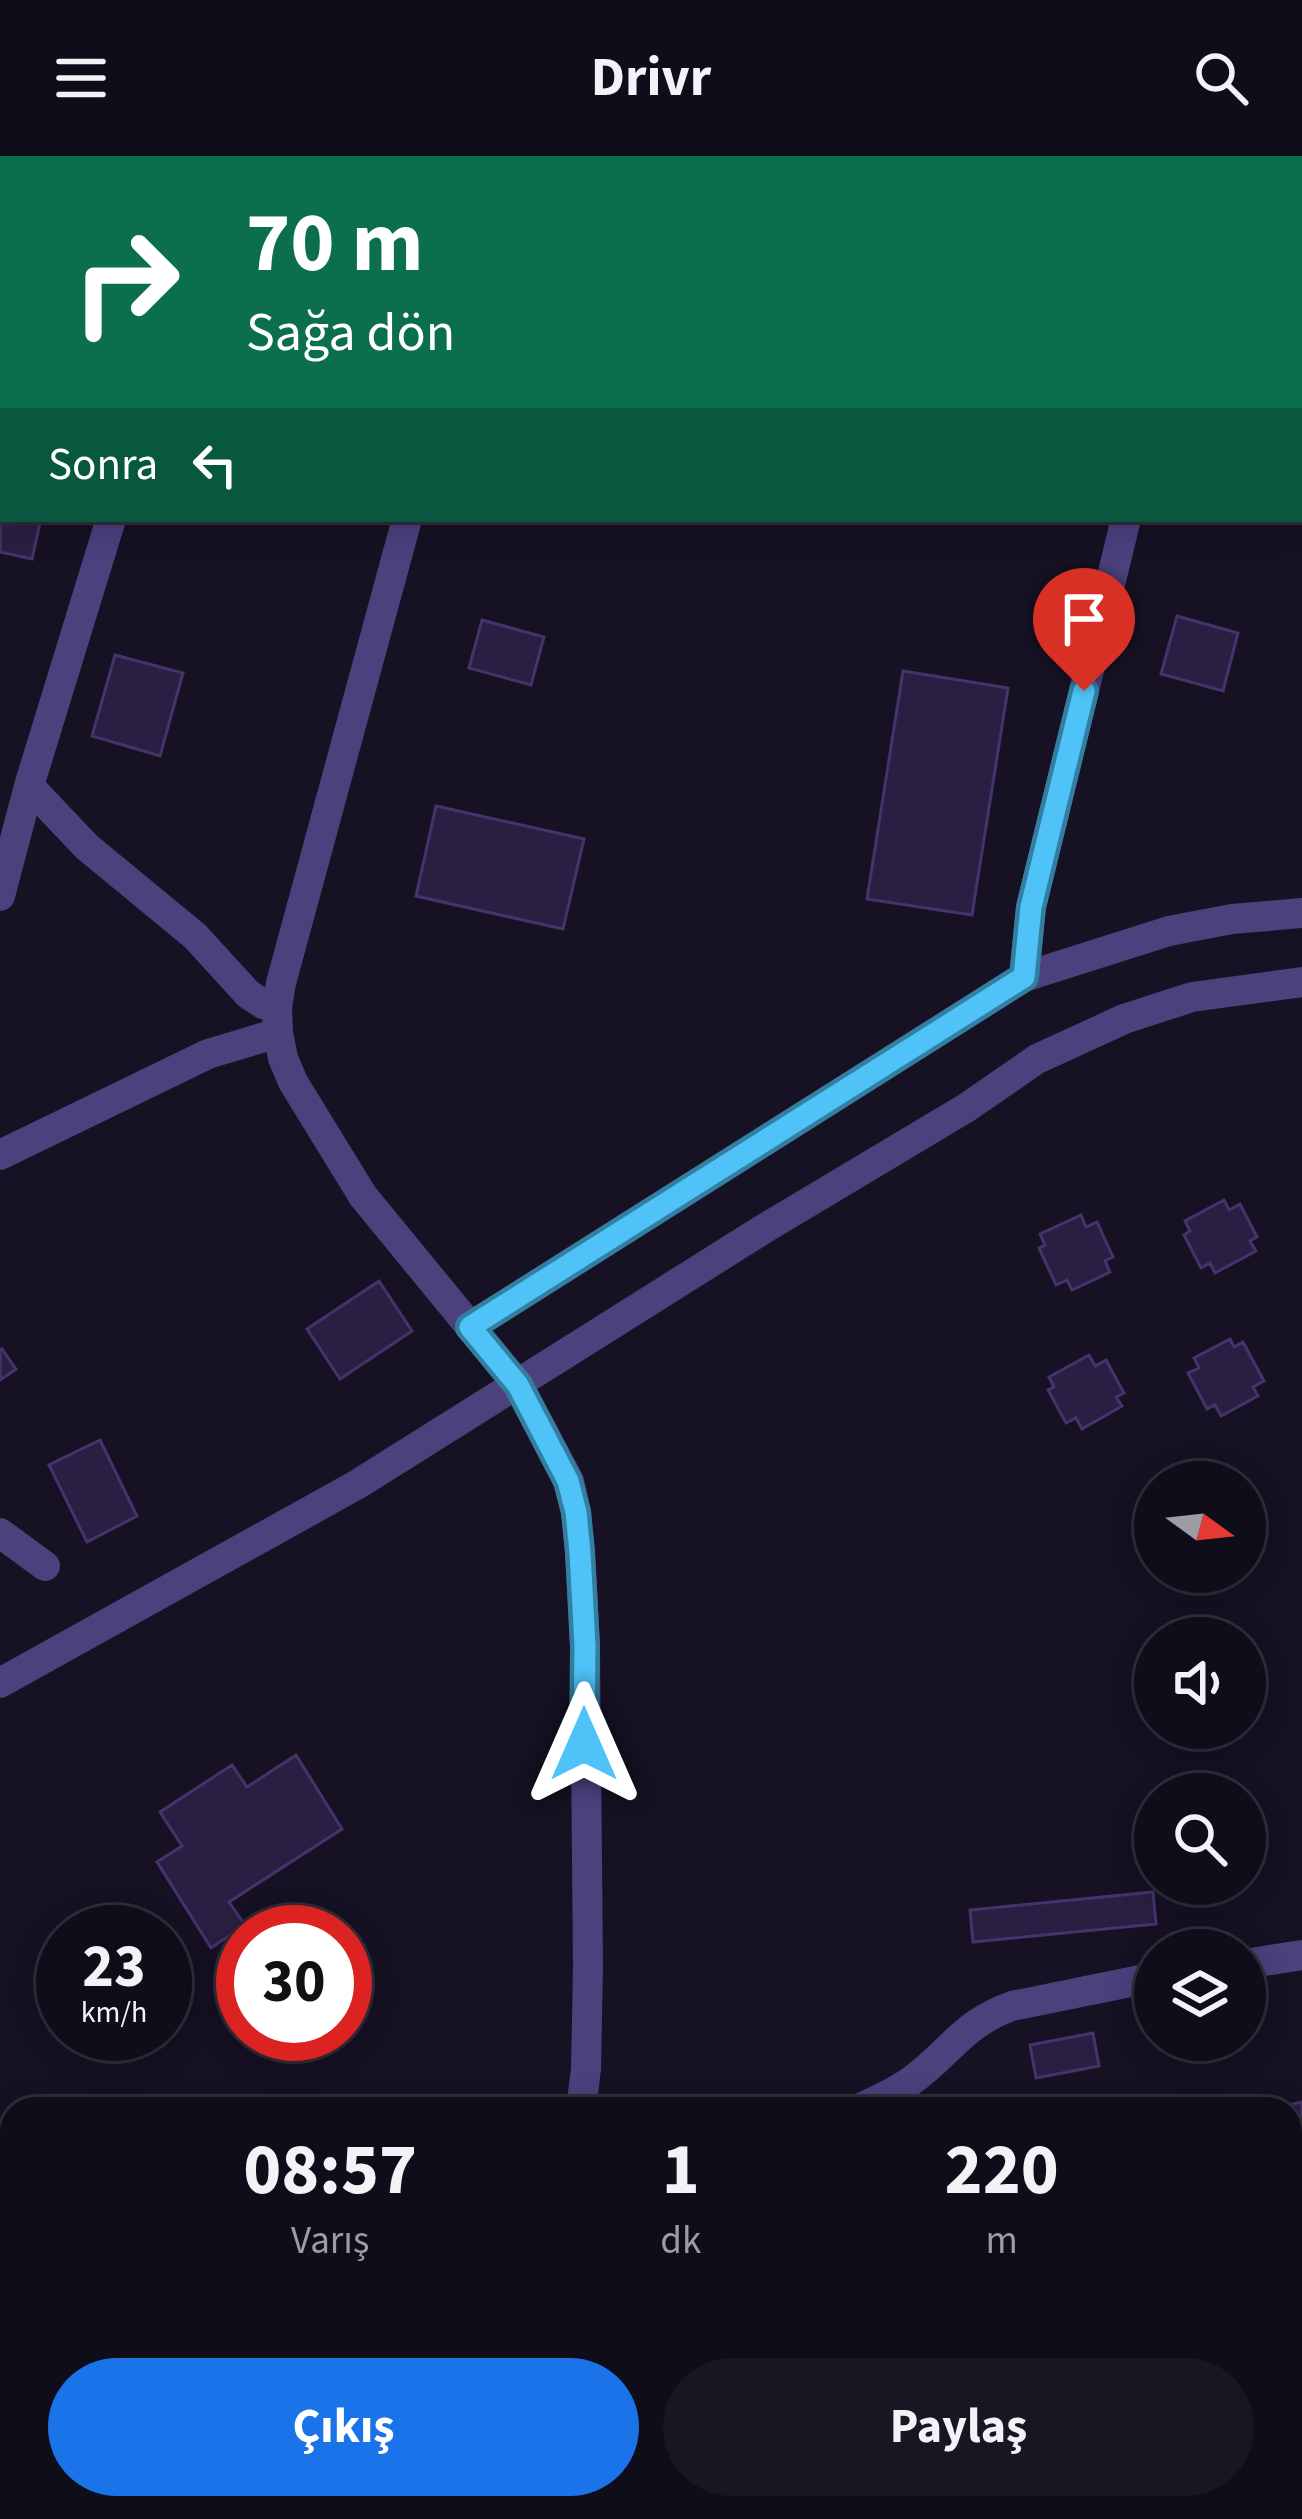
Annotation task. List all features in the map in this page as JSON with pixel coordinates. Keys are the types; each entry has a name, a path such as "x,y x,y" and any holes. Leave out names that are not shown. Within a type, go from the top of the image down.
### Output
{"street":[{"path":"0,896 110,522"},
{"path":"406,522 281,983 278,1020 283,1058 293,1082 363,1196 518,1385 568,1481 576,1512 585,1646 588,1967 582,2097"},
{"path":"1024,977 1031,907 1125,522"},
{"path":"29,786 87,847 195,936 278,1020"},
{"path":"470,1327 1024,977 1169,931 1302,913"},
{"path":"0,1684 358,1484 966,1108 1037,1059 1124,1018 1192,998 1302,982"},
{"path":"0,1155 278,1020"},
{"path":"0,1533 45,1566"},
{"path":"1266,1961 1302,1955"},
{"path":"881,2097 911,2081 963,2032 996,2012 1134,1981"}],"building":[{"path":"0,522 40,522 32,559 0,552"},
{"path":"1177,616 1238,633 1223,691 1161,674"},
{"path":"482,620 544,637 531,685 469,668"},
{"path":"115,655 183,673 160,756 92,736"},
{"path":"903,671 1008,688 972,915 867,899"},
{"path":"436,806 584,839 563,929 416,896"},
{"path":"1224,1200 1229,1210 1240,1204 1257,1237 1250,1241 1256,1251 1215,1273 1210,1263 1201,1268 1184,1235 1190,1231 1185,1221"},
{"path":"1081,1215 1086,1227 1097,1222 1113,1257 1105,1261 1110,1272 1072,1290 1067,1280 1056,1285 1039,1248 1045,1245 1040,1234"},
{"path":"379,1281 412,1331 340,1379 307,1329"},
{"path":"1230,1339 1234,1347 1243,1342 1264,1381 1253,1387 1258,1396 1221,1416 1215,1405 1207,1409 1188,1373 1199,1368 1194,1358"},
{"path":"0,1350 16,1369 0,1380"},
{"path":"1089,1355 1095,1366 1106,1360 1124,1393 1116,1397 1122,1406 1082,1429 1076,1418 1066,1423 1048,1390 1054,1387 1049,1377"},
{"path":"100,1440 137,1516 87,1542 49,1465"},
{"path":"296,1755 342,1829 229,1902 231,1905 216,1905 216,1945 211,1948 192,1918 192,1905 184,1905 157,1862 182,1846 160,1812 232,1765 247,1787"},
{"path":"1134,1894 1134,1905 1154,1905 1156,1924 973,1942 970,1910"},
{"path":"1093,2033 1099,2066 1036,2078 1030,2045"}],"route":[{"path":"584,1744 580,1552 568,1481 518,1385 470,1327 1024,977 1031,907 1084,691"}]}
